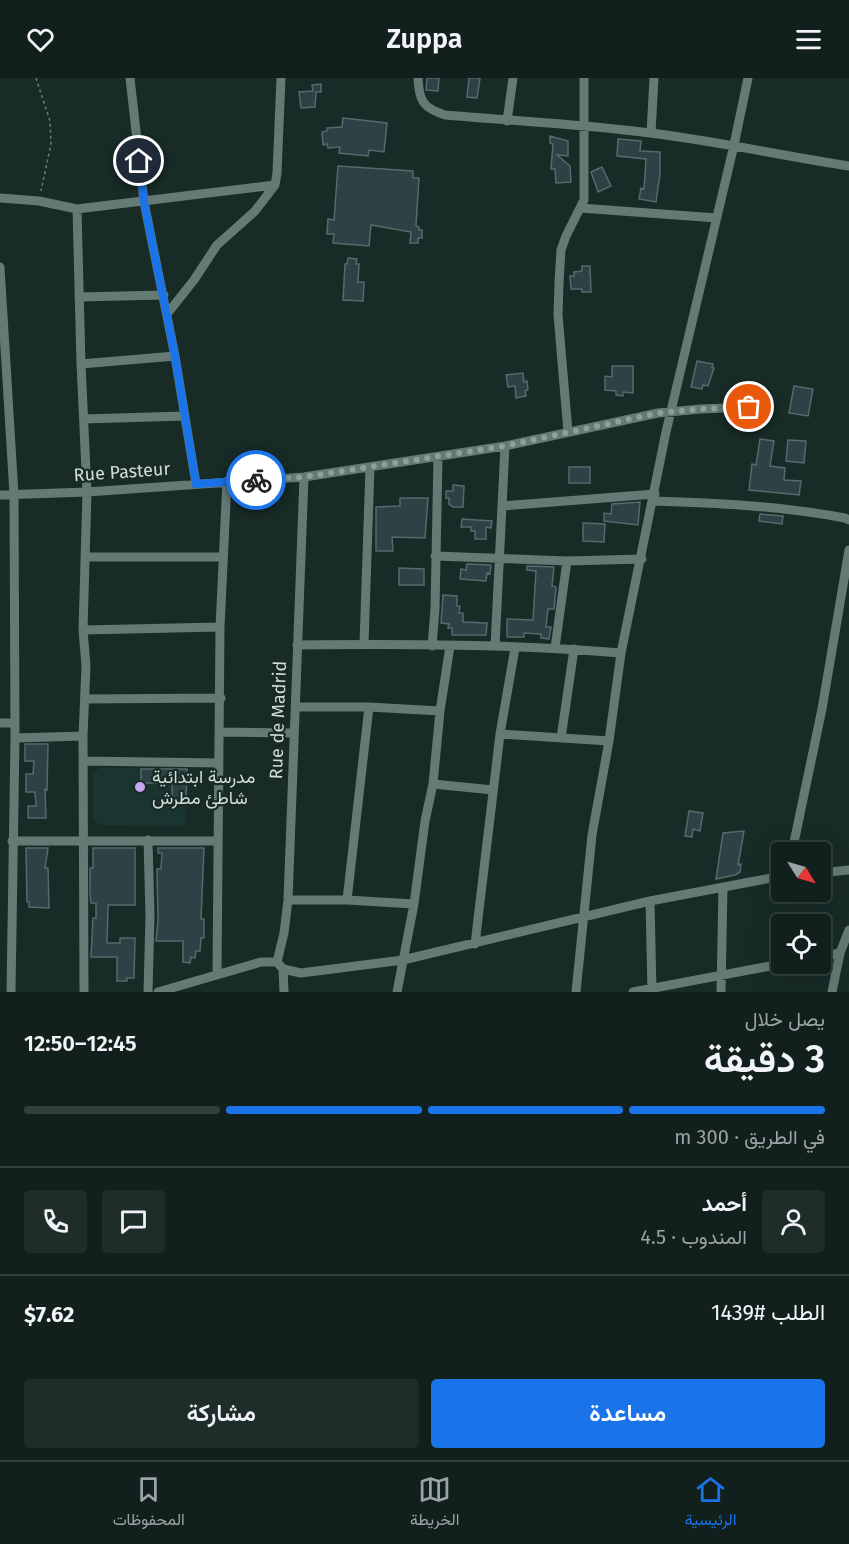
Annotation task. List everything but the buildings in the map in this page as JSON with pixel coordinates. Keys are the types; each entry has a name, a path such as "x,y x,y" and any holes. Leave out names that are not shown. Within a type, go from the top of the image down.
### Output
{"street":[{"path":"130,78 144,202 164,295 196,484"},
{"path":"167,314 194,280 217,245 255,211 275,185 280,78"},
{"path":"418,78 421,101 435,112 445,115 584,125 651,133 734,145 849,166"},
{"path":"507,121 513,78"},
{"path":"568,432 558,315 559,283 561,250 569,227 580,208 584,193 584,78"},
{"path":"651,133 654,78"},
{"path":"576,992 592,835 609,741 621,653 671,412 748,78"},
{"path":"0,198 39,201 77,209 275,185"},
{"path":"580,208 717,218"},
{"path":"77,209 87,492 83,630 86,666 83,736 84,992"},
{"path":"0,267 14,494 15,738 11,987 0,983"},
{"path":"79,297 164,295"},
{"path":"81,364 175,356"},
{"name":"Rue Pasteur","path":"0,495 87,492 304,477 505,446 671,412 749,407"},
{"path":"84,419 185,416"},
{"path":"495,646 505,446"},
{"path":"432,646 435,609 438,457"},
{"path":"364,644 370,467"},
{"name":"Rue de Madrid","path":"284,992 280,966 288,900 304,477"},
{"path":"217,974 220,627 227,481"},
{"path":"502,507 654,497 801,510 849,520"},
{"path":"794,842 822,709 849,550"},
{"path":"435,556 567,561 642,559"},
{"path":"86,557 223,557"},
{"path":"555,648 567,561"},
{"path":"83,630 220,627"},
{"path":"297,645 495,646 621,653"},
{"path":"397,992 433,784 440,711 450,646"},
{"path":"475,944 500,734 515,648"},
{"path":"561,738 574,649"},
{"path":"85,699 221,698"},
{"path":"296,707 369,707 440,711"},
{"path":"347,900 369,707"},
{"path":"0,723 14,723"},
{"path":"219,732 294,733"},
{"path":"500,734 609,741"},
{"path":"15,738 83,736"},
{"path":"83,760 219,763"},
{"path":"433,784 493,790"},
{"path":"148,840 150,916 148,992"},
{"path":"12,841 218,841"},
{"path":"831,872 849,870"},
{"path":"158,992 261,962 301,973 403,960 650,901 771,878"},
{"path":"721,992 723,887"},
{"path":"288,900 347,900 414,904"},
{"path":"650,901 652,990"},
{"path":"832,992 840,953 849,930"},
{"path":"831,955 840,953"},
{"path":"633,992 771,966"}],"path":[{"path":"36,78 50,121 51,144 39,201"}],"shaded area":[{"name":"مدرسة ابتدائية شاطئ مطرش","path":"100,768 187,768 186,826 101,825 93,820 93,773"}],"way so far":[{"path":"256,480 304,477 505,446 658,413 749,407"}],"place":[{"name":"مدرسة ابتدائية شاطئ مطرش","path":"140,787"}],"route":[{"path":"139,161 144,202 164,295 196,484 256,480"}]}
